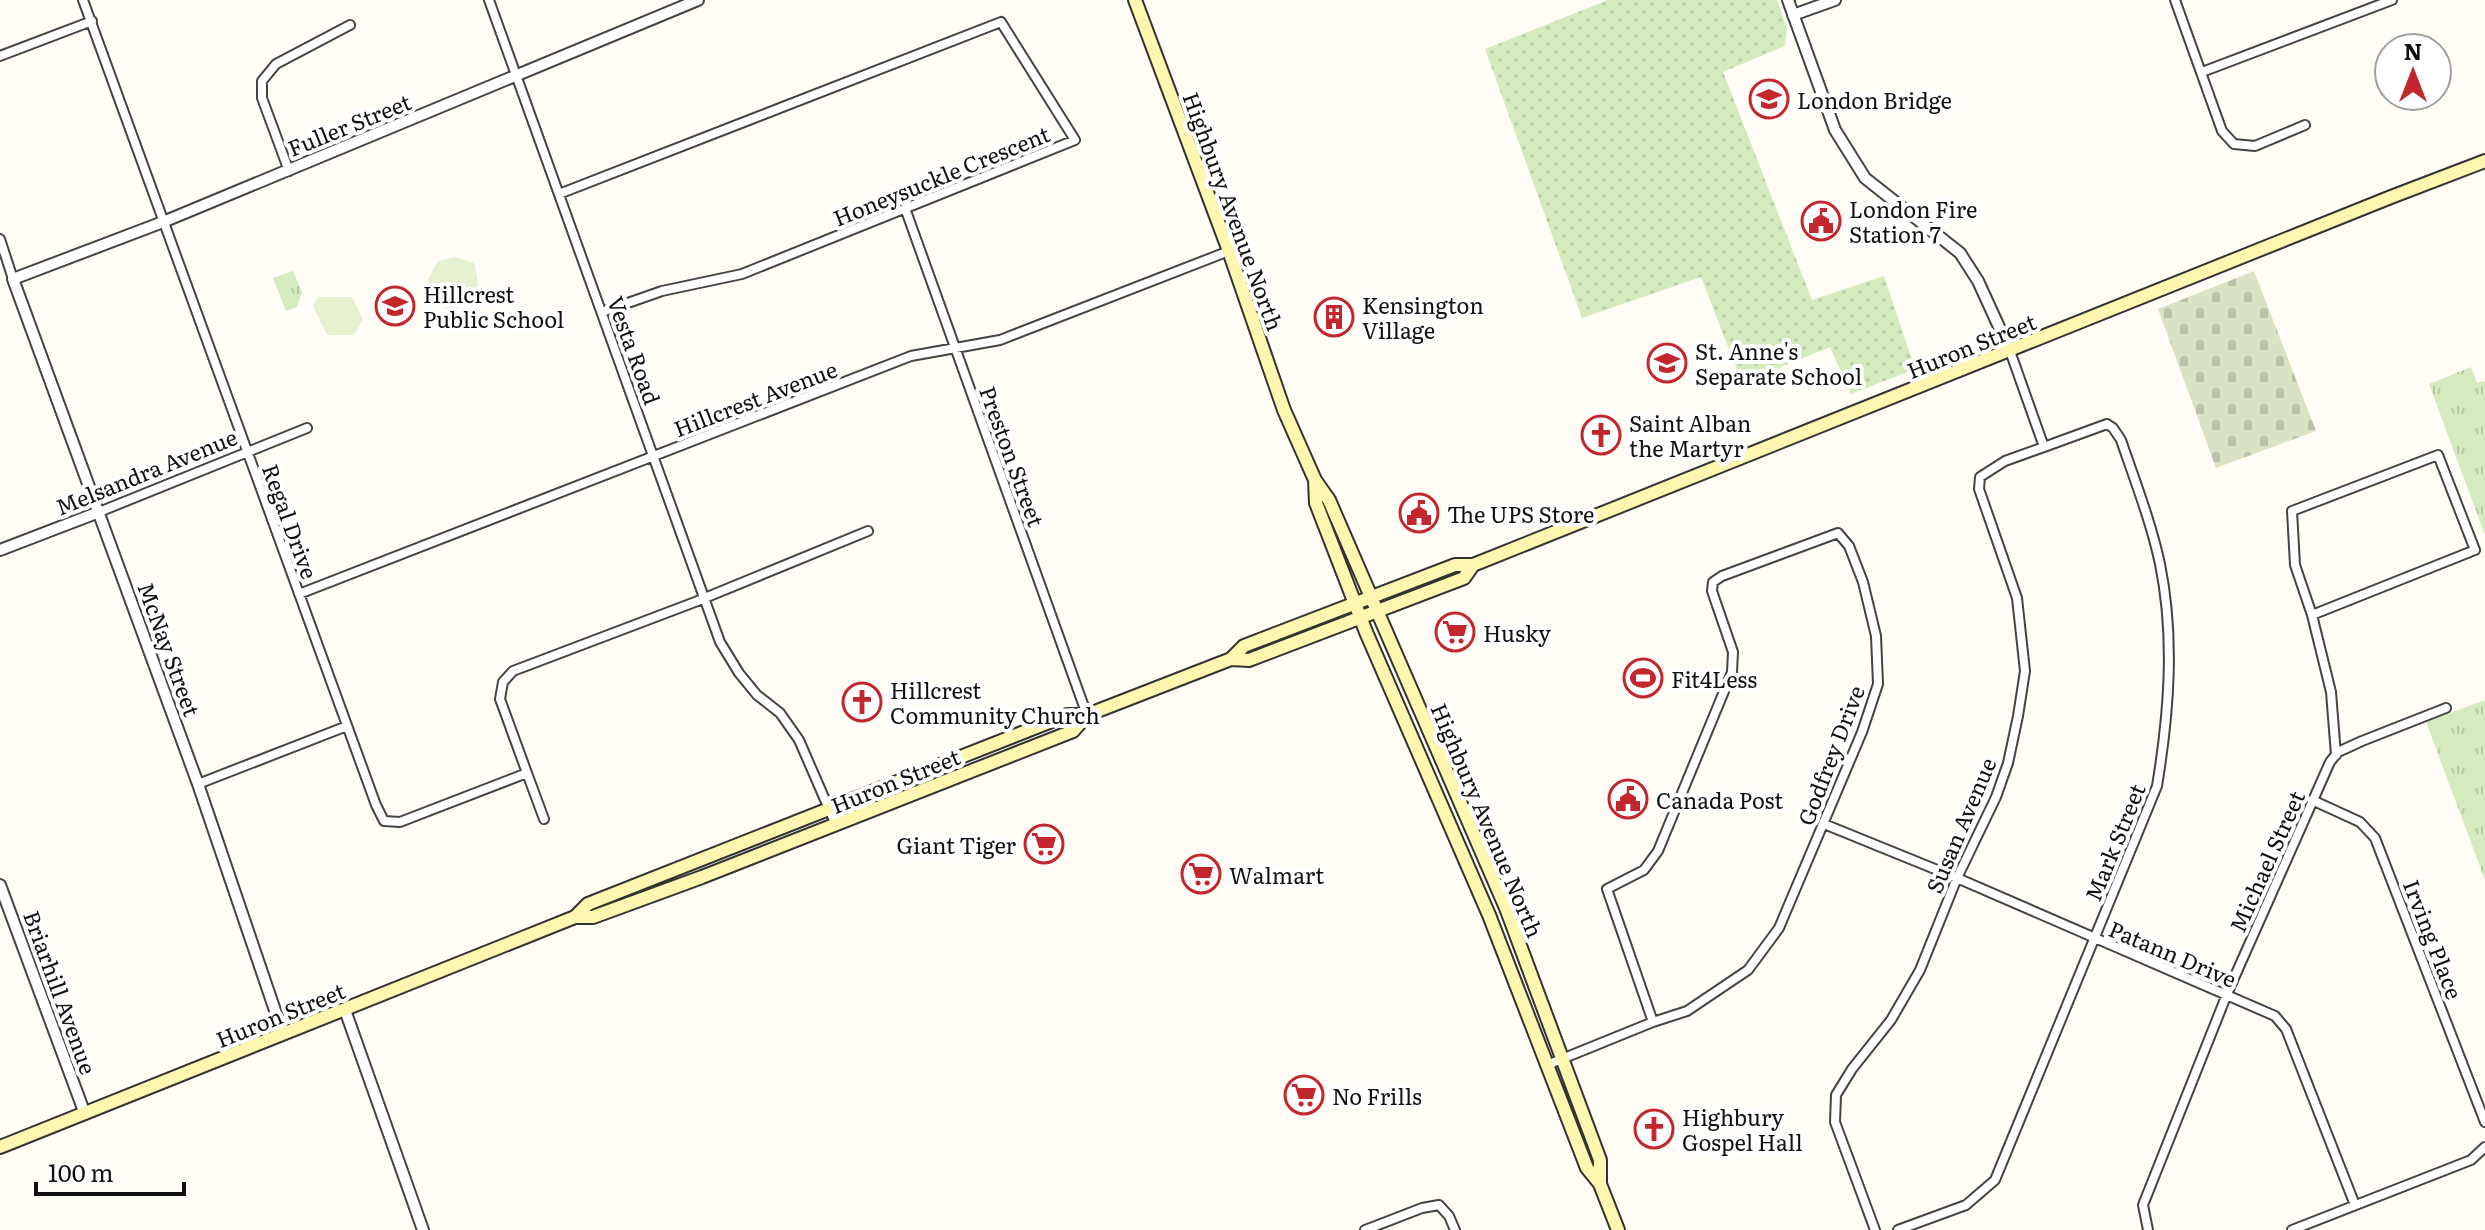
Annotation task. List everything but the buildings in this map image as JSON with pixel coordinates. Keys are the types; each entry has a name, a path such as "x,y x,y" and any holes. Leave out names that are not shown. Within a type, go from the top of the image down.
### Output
{"main road":[{"name":"Highbury Avenue North","path":"1135,0 1229,251 1284,410 1315,480 1329,500 1506,908 1600,1160 1600,1184"},
{"name":"Huron Street","path":"575,917 588,904 1067,715 1087,715 1231,659 1244,646 1355,602 1455,565 1473,565 2485,161"},
{"name":"Highbury Avenue North","path":"1315,480 1316,503 1361,618 1489,915 1587,1168 1600,1184 1618,1230"},
{"name":"Huron Street","path":"1231,659 1249,660 1378,612 1464,578 1473,565"},
{"name":"Huron Street","path":"0,1147 575,917 593,917 1073,731 1087,715"}],"street":[{"name":"Regal Drive","path":"83,0 246,452 384,821 400,822 527,773"},
{"name":"Vesta Road","path":"489,0 720,642 739,673 757,695 780,713 799,740 836,825"},
{"name":"Fuller Street","path":"13,279 289,171 698,0"},
{"path":"1788,0 1835,130 1865,178 1960,253 1978,281 2010,351 2044,447"},
{"path":"1793,15 1835,0"},
{"path":"2175,0 2222,131 2234,144 2255,146 2305,125"},
{"path":"2202,72 2392,0"},
{"path":"0,56 92,21"},
{"name":"Honeysuckle Crescent","path":"559,194 1001,22 1075,140 742,274 662,291 602,312"},
{"path":"289,171 262,98 262,81 276,64 350,25"},
{"name":"Preston Street","path":"905,208 1087,715"},
{"path":"0,239 13,279"},
{"name":"Hillcrest Avenue","path":"299,594 911,356 1000,340 1229,251"},
{"name":"McNay Street","path":"13,279 198,784 283,1034"},
{"name":"Mark Street","path":"1898,1230 1966,1205 1995,1180 2157,786 2169,689 2168,627 2160,564 2121,440 2107,424 2044,447"},
{"name":"Melsandra Avenue","path":"0,550 307,428"},
{"name":"Susan Avenue","path":"1875,1230 1835,1122 1836,1095 1852,1069 1891,1020 1920,970 2008,763 2025,671 2017,598 1979,489 1980,477 2005,461 2044,447"},
{"path":"2312,615 2475,550 2438,455 2292,511 2295,565 2312,615 2331,692 2336,755 2362,741 2446,708"},
{"path":"544,819 500,699 503,682 513,671 868,531"},
{"name":"Godfrey Drive","path":"1547,1065 1687,1011 1748,970 1779,928 1862,732 1878,684 1876,636 1863,582 1849,546 1838,533 1713,582 1712,591 1733,652 1732,672 1658,851 1644,870 1607,889 1653,1022"},
{"path":"198,784 347,726"},
{"name":"Michael Street","path":"2148,1230 2143,1205 2227,994 2312,800 2336,755"},
{"name":"Irving Place","path":"2312,800 2360,822 2375,838 2485,1122"},
{"name":"Patann Drive","path":"1824,824 1957,878 2275,1016 2286,1029 2355,1205"},
{"name":"Briarhill Avenue","path":"0,885 85,1114"},
{"path":"345,1010 423,1230"},
{"path":"2292,1230 2471,1160 2485,1147"},
{"path":"1365,1230 1422,1208 1439,1205 1449,1216 1455,1230"}],"green space":[{"path":"1608,0 1777,0 1787,28 1785,46 1723,72 1812,300 1884,276 1915,369 1851,394 1830,347 1742,383 1701,277 1582,318 1485,49"},
{"path":"455,257 474,263 477,289 471,301 447,310 433,295 428,279 438,261"},
{"path":"293,271 302,292 297,307 286,311 273,278"},
{"path":"2254,271 2316,431 2216,468 2158,309"},
{"path":"318,297 352,297 363,319 354,335 327,335 313,306"},
{"path":"2471,367 2477,383 2485,381 2485,535 2429,384"},
{"path":"2485,700 2485,880 2426,722"}],"place":[{"name":"London Bridge","path":"1769,99"},
{"name":"London Fire Station 7","path":"1821,221"},
{"name":"Hillcrest Public School","path":"395,306"},
{"name":"Kensington Village","path":"1334,317"},
{"name":"St. Anne's Separate School","path":"1667,363"},
{"name":"Saint Alban the Martyr","path":"1601,435"},
{"name":"The UPS Store","path":"1419,513"},
{"name":"Husky","path":"1455,632"},
{"name":"Fit4Less","path":"1643,678"},
{"name":"Hillcrest Community Church","path":"862,702"},
{"name":"Canada Post","path":"1628,799"},
{"name":"Giant Tiger","path":"1044,844"},
{"name":"Walmart","path":"1201,874"},
{"name":"No Frills","path":"1304,1095"},
{"name":"Highbury Gospel Hall","path":"1654,1129"}]}
